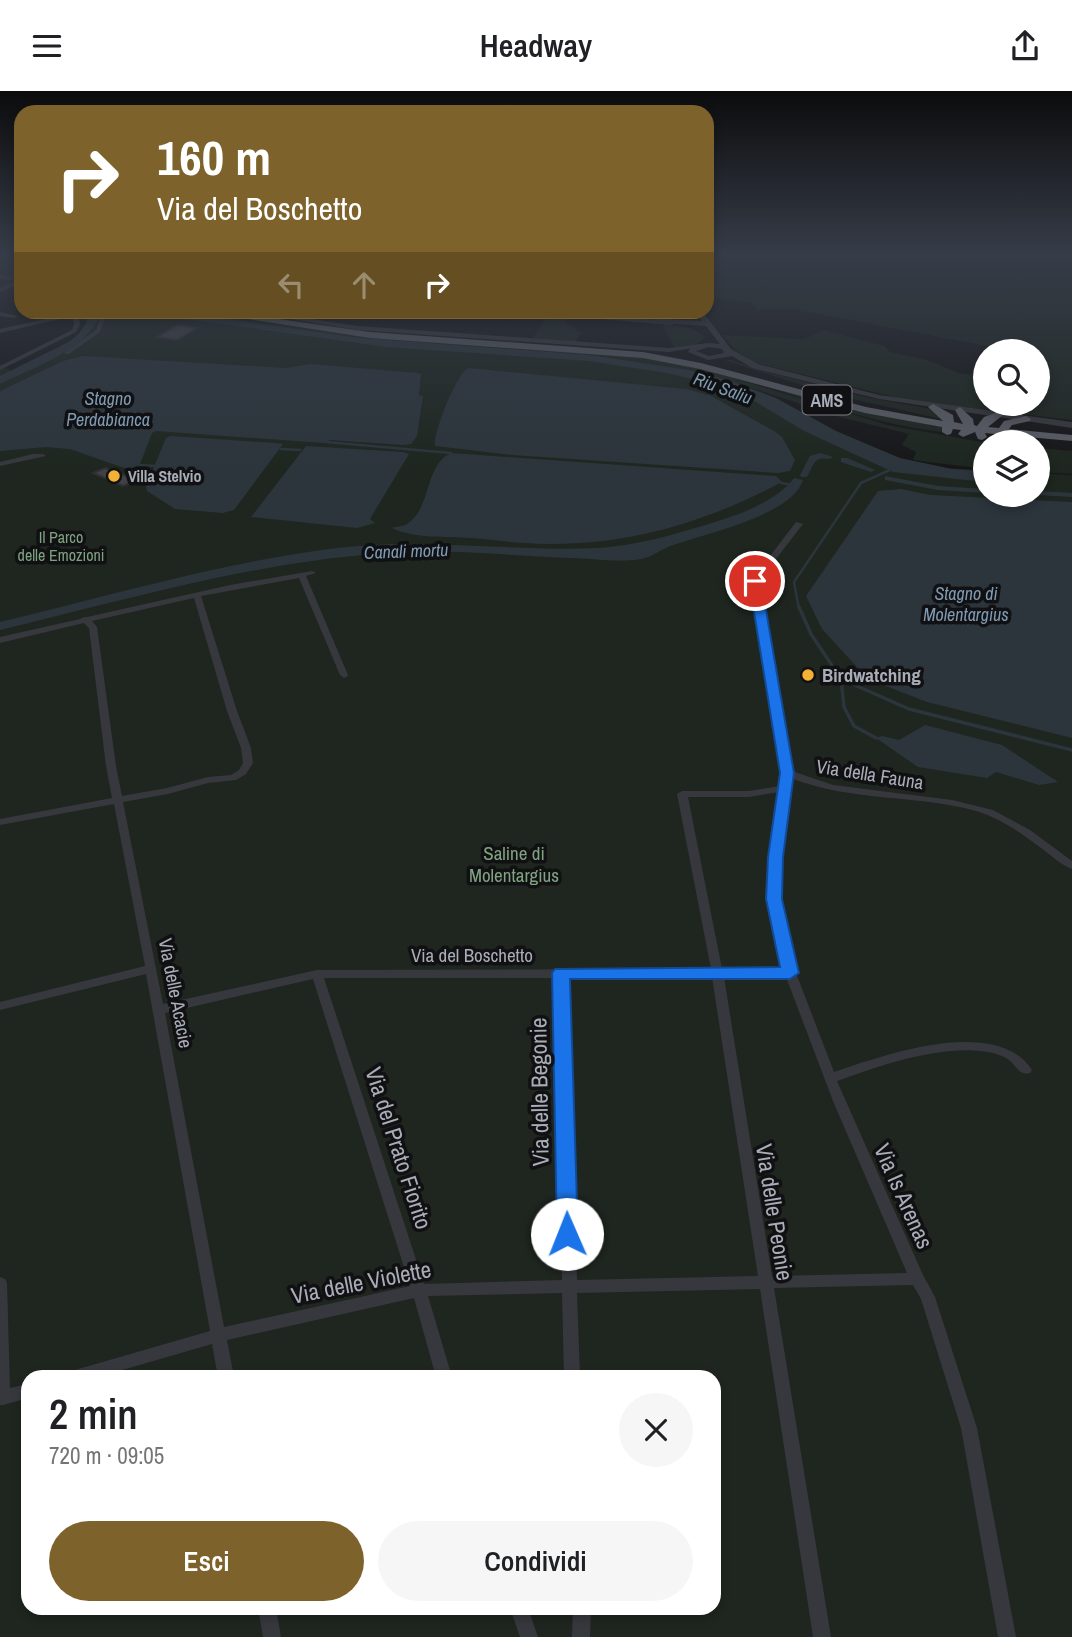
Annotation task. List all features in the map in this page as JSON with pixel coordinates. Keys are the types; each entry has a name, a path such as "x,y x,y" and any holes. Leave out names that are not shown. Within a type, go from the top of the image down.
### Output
{"highway":[{"name":"AMS","path":"300,325 370,335 624,353 717,370 865,409 981,430"},
{"name":"AMS","path":"319,325 367,332 640,352 701,363 869,407 939,422"},
{"path":"720,358 721,362 777,383"},
{"path":"717,370 857,416 973,439"},
{"path":"933,407 950,417 947,432 953,436 968,429 968,417 960,410"},
{"path":"981,430 982,424 994,416"},
{"path":"1004,430 1008,423 1026,419"},
{"name":"AMS","path":"1050,436 1072,437"},
{"path":"1050,447 1072,449"}],"street":[{"path":"0,331 24,325"},
{"path":"0,368 74,331 77,325"},
{"path":"68,354 98,331 100,325"},
{"path":"340,325 669,350 701,344 730,350"},
{"path":"681,325 698,330 701,344"},
{"path":"706,325 701,344 691,350 694,355 746,363 879,397 973,412"},
{"path":"709,325 730,350 746,363"},
{"path":"41,348 51,350"},
{"path":"720,358 730,350"},
{"path":"1005,416 1072,425"},
{"path":"0,464 33,456 43,457"},
{"name":"Via della Fauna","path":"799,524 755,581 787,773 831,789 988,811 1000,816 1072,866"},
{"path":"0,640 230,587 312,573"},
{"path":"302,575 344,675"},
{"path":"0,822 118,798 168,791 208,780 233,778 243,772 248,763 246,748 228,700 197,596"},
{"name":"Via delle Acacie","path":"84,619 93,627 100,695 118,798 225,1370"},
{"name":"Via Is Arenas","path":"787,773 775,857 774,899 790,973 831,1078 917,1279 928,1297 969,1428 1007,1637"},
{"name":"Via delle Peonie","path":"783,789 749,794 681,794 717,972 822,1637"},
{"path":"0,1006 151,969"},
{"name":"Via delle Begonie","path":"561,973 572,1370"},
{"name":"Via del Boschetto","path":"158,1010 317,974 790,973"},
{"name":"Via del Prato Fiorito","path":"317,974 419,1290 442,1370"},
{"path":"831,1078 913,1055 974,1045 993,1046 1010,1052 1022,1062 1026,1070"},
{"name":"Via delle Violette","path":"99,1370 219,1335 419,1290 917,1279"},
{"path":"0,1283 1,1398 21,1393"},
{"path":"268,1615 272,1637"},
{"path":"521,1615 529,1637"},
{"path":"581,1637 582,1615"}],"green space":[{"name":"Saline di Molentargius","path":"86,325 283,325 341,333 639,356 706,370 887,425 973,440 973,468 913,460 916,452 902,445 909,434 840,417 734,382 869,448 916,463 973,469 973,507 1050,507 1050,474 1072,475 1072,1637 0,1637 0,367 12,370 72,340"},
{"path":"541,325 570,325 581,333 575,342 533,338"},
{"path":"672,325 691,328 703,335 704,339 694,346 675,349 663,327"},
{"path":"877,325 1072,325 1072,420 1038,416 1050,416 1050,339 973,339 973,343"},
{"path":"824,330 884,346 890,352 927,360 961,374 973,374 973,408 910,401 753,362 737,351 722,335 804,339"},
{"path":"724,360 870,398 932,409 946,414 943,432 873,419 759,384 936,426 941,419 826,393"},
{"path":"1050,449 1072,451 1072,474 1050,473"}],"water":[{"path":"85,325 94,325 85,337 58,356 0,384 0,376 78,335"},
{"name":"Riu Saliu","path":"230,325 268,325 360,338 589,355 689,370 734,382 776,398 836,431 900,458 952,469 973,470 973,481 893,472 804,431 754,401 709,383 667,373 589,361 386,347"},
{"name":"Stagno Perdabianca","path":"83,356 286,368 310,364 418,373 421,374 419,395 423,396 417,436 411,444 404,445 330,440 324,443 156,431 152,433 140,464 132,468 124,468 70,449 46,447 0,451 0,391 63,361"},
{"path":"468,368 686,389 711,396 782,437 795,460 790,471 778,473 512,455 435,446 446,405"},
{"name":"Stagno Perdabianca","path":"170,436 283,444 234,510 223,513 175,509 147,491 146,486 166,438"},
{"path":"306,446 409,454 370,519 375,523 357,528 251,517"},
{"path":"451,453 776,476 782,482 721,511 689,522 625,538 592,542 517,543 420,535 392,528 405,525 415,517 436,467"},
{"path":"794,478 803,480 795,493 765,514 670,546 641,559 449,552 357,555 254,570 0,630 0,622 168,580 294,554 337,548 435,544 565,549 612,547 641,542 746,511 777,494"},
{"name":"Stagno di Molentargius","path":"901,489 930,495 973,497 973,507 1050,507 1050,501 1072,502 1072,738 927,702 868,679 822,629 806,596 878,491"},
{"path":"925,725 1002,745 1058,782 1039,785 996,772 987,778 918,767 876,738 882,736 899,740"}],"building":[{"path":"178,325 197,328 177,340 157,337"},
{"name":"Villa Stelvio","path":"105,468 138,480 123,486 93,473"}],"waterway":[{"path":"326,442 451,453"},
{"path":"281,449 300,450"},
{"name":"Canali mortu","path":"804,475 813,458 820,455 829,457"},
{"name":"Canali mortu","path":"844,460 871,470"},
{"path":"138,465 156,466"},
{"path":"799,609 794,582 861,483 892,469"},
{"name":"Canali mortu","path":"888,478 938,488 973,490"},
{"path":"781,483 793,485"},
{"name":"Canali mortu","path":"1050,494 1072,495"},
{"path":"799,607 811,634 841,679"},
{"path":"841,679 909,709 1072,750"},
{"path":"841,679 844,707 854,726 876,738"}],"place":[{"name":"Villa Stelvio","path":"114,476"},
{"name":"Birdwatching","path":"808,675"}],"route":[{"path":"567,1234 561,973 790,973 774,899 775,857 787,773 755,581"}],"park label":[{"name":"Il Parco delle Emozioni","path":"61,546"}]}
